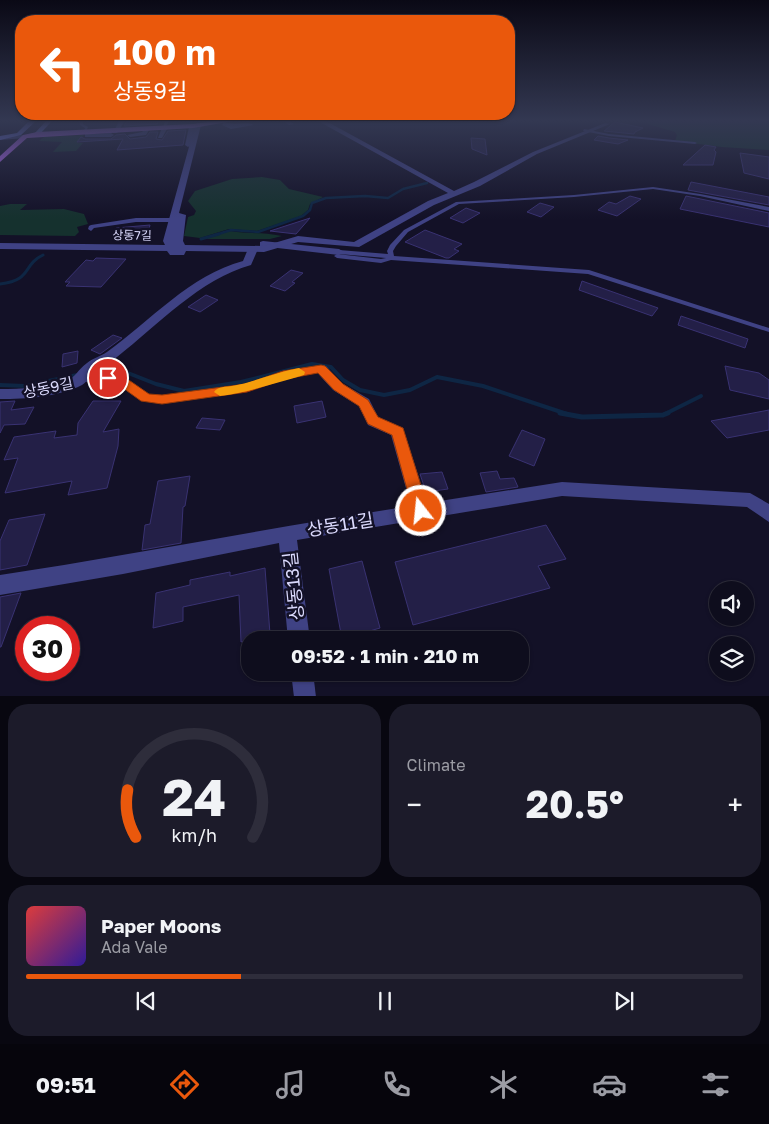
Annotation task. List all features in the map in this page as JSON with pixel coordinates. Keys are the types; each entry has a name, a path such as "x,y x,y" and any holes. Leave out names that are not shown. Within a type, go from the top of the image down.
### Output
{"main road":[{"path":"7,164 15,153"}],"street":[{"path":"176,248 174,220 192,153"},
{"path":"176,248 194,153"},
{"path":"383,153 456,192"},
{"path":"386,153 456,192"},
{"path":"301,240 356,245 431,203 456,192 528,153"},
{"name":"상동7길","path":"0,246 260,247 301,240"},
{"name":"상동7길","path":"260,247 301,240 338,254"},
{"name":"상동7길","path":"0,241 176,248"},
{"path":"80,380 91,366 110,356 202,283 232,267 247,263 260,247"},
{"name":"상동7길","path":"260,247 338,254"},
{"name":"상동9길","path":"321,369 338,387 364,403 373,421 398,432 421,511"},
{"name":"상동9길","path":"0,394 20,394 67,386 80,380"},
{"name":"상동11길","path":"0,585 123,565 287,533 562,489 750,500 769,514"},
{"name":"상동13길","path":"287,533 298,631"},
{"path":"303,681 305,696"}],"lane":[{"path":"389,259 393,245 406,231 458,203 574,196 653,188 700,194 769,209"},
{"path":"91,229 91,226 136,220 174,220"},
{"path":"338,254 382,261 389,259 589,272 769,330"},
{"name":"상동9길","path":"80,380 97,377 119,379 146,398 162,400 247,388 283,375 321,369"}],"green space":[{"path":"262,177 280,180 289,189 323,197 310,204 308,210 301,216 257,231 229,229 200,238 184,236 188,217 194,215 196,211 188,201 195,191 232,179"},
{"path":"27,204 20,210 64,209 84,214 88,224 77,227 79,232 75,236 0,235 0,206"},
{"path":"230,231 282,236 270,239 205,239"}],"building":[{"path":"696,153 716,153 713,165 683,165"},
{"path":"740,153 769,157 769,179 744,173"},
{"path":"691,182 769,197 769,205 688,190"},
{"path":"630,196 641,199 617,216 598,210 609,202 616,204"},
{"path":"686,196 769,213 769,227 680,209"},
{"path":"540,203 554,207 541,217 527,212"},
{"path":"466,208 480,213 463,223 450,218"},
{"path":"310,218 296,234 270,231"},
{"path":"150,225 147,237 114,238 116,228"},
{"path":"425,230 462,244 454,249 459,251 446,258 405,242"},
{"path":"96,258 126,259 101,287 66,286 70,282 65,282 86,260 93,261"},
{"path":"291,270 303,273 285,291 270,286"},
{"path":"582,281 658,308 652,316 579,290"},
{"path":"206,295 218,300 200,312 188,307"},
{"path":"681,316 748,339 745,348 678,325"},
{"path":"113,335 122,338 100,354 91,350"},
{"path":"78,351 77,363 62,367 63,354"},
{"path":"725,366 759,373 769,380 769,399 730,390"},
{"path":"15,401 11,410 34,407 25,424 4,425 0,433 0,402"},
{"path":"93,401 121,401 103,432 119,429 118,446 107,488 68,495 72,481 5,493 18,458 4,460 14,437 56,431 54,438 77,435 78,423"},
{"path":"322,401 326,417 297,423 294,406"},
{"path":"769,410 769,430 727,438 711,421"},
{"path":"202,418 225,420 220,430 196,428"},
{"path":"522,430 545,439 534,466 509,456"},
{"path":"497,471 500,479 514,478 518,487 486,492 480,473"},
{"path":"442,472 448,489 426,492 420,474"},
{"path":"190,476 185,506 183,507 181,543 142,550 145,525 150,524 158,481"},
{"path":"45,514 27,565 0,570 0,541 9,520"},
{"path":"546,525 566,559 538,566 550,588 413,625 395,562"},
{"path":"362,561 380,628 370,631 341,631 329,569"},
{"path":"265,568 270,631 241,631 241,642 239,595 183,607 183,621 153,628 156,593 190,585 190,580 230,572 230,576"},
{"path":"21,593 1,647 0,647 0,597"}],"waterway":[{"path":"215,235 231,230 258,232 303,216 310,210 312,203 326,198 365,196 388,198 403,189 427,183"},
{"path":"201,239 219,234"},
{"path":"0,284 23,276 32,263 43,255"},
{"path":"91,372 98,369 128,373 156,384 184,391 241,382 312,364 331,367 343,380 360,390 384,395 410,390 437,377 483,386 567,414"},
{"path":"0,385 25,386 77,375"},
{"path":"665,414 701,396"},
{"path":"560,413 582,417 663,415 668,413"}],"slow traffic":[{"path":"220,392 247,388 283,375 299,372"}],"route":[{"path":"108,378 119,379 146,398 162,400 247,388 283,375 321,369 338,387 364,403 373,421 398,432 421,511"}]}
